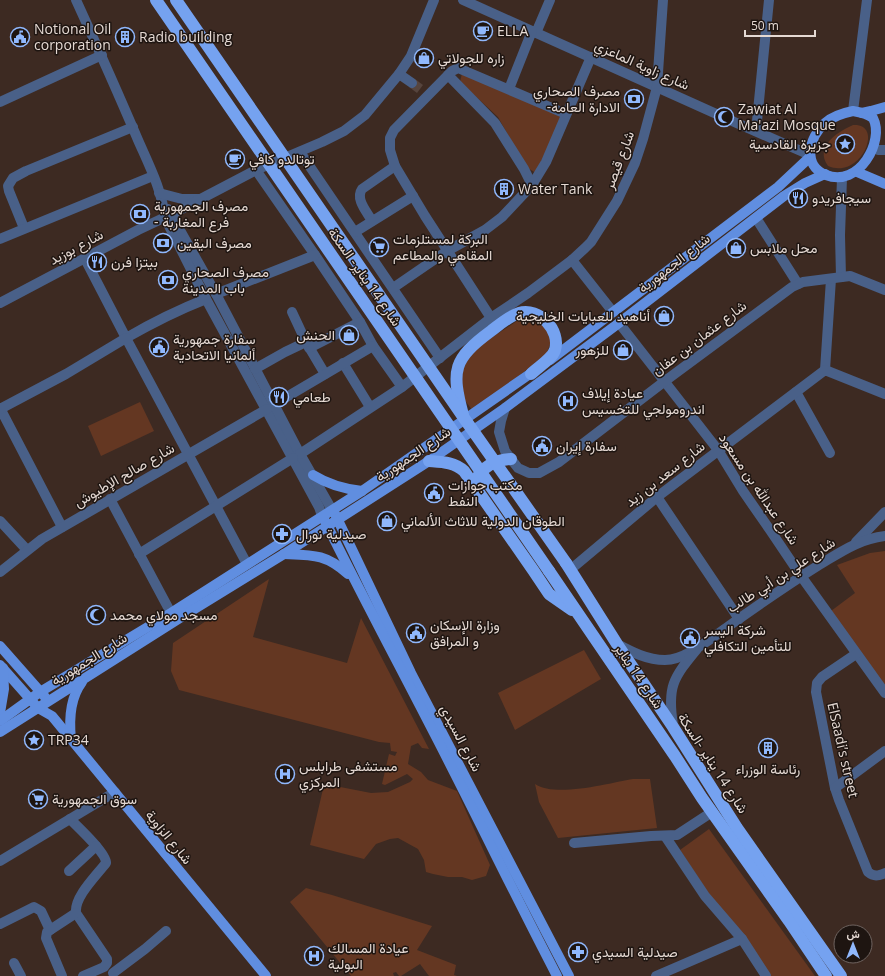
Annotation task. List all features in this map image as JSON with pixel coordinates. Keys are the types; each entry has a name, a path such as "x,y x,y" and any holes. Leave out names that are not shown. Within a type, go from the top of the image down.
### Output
{"highway":[{"name":"شارع 14 يناير- السكة","path":"156,0 550,571"},
{"name":"شارع 14 يناير- السكة","path":"176,0 568,567"},
{"path":"464,418 456,375 463,356 478,341 511,317 519,313 528,312 538,314 546,321 555,336 555,351 531,374"},
{"path":"474,485 478,476 488,466 501,460 511,459"},
{"path":"429,461 450,463 458,466 464,471 549,594 578,614"},
{"name":"شارع 14 يناير -السكة","path":"568,567 616,644 673,727 737,828 840,976"},
{"name":"شارع 14 يناير","path":"550,571 712,812 826,976"}],"main road":[{"path":"857,112 873,118 883,136 881,150 866,166 857,172 842,178 833,177 817,170 810,156 813,141 825,123 835,116 857,112 871,112 885,107"},
{"name":"شارع الجمهورية","path":"0,721 40,692 171,613 362,491 531,374 778,187 810,156"},
{"path":"857,172 885,184"},
{"name":"شارع الجمهورية","path":"0,732 429,461 505,408 619,323 784,196 805,183 825,174"},
{"path":"313,475 335,487 345,490 362,491"},
{"name":"شارع السيدي","path":"332,510 411,673 569,976"},
{"name":"شارع السيدي","path":"322,516 454,772 538,942 557,976"},
{"path":"284,554 308,555 326,558 340,566 354,579"},
{"name":"شارع الزاوية","path":"0,646 48,701 52,716"},
{"path":"0,713 4,689 1,667"},
{"name":"شارع الزاوية","path":"1,667 38,708 52,716 266,976"},
{"path":"71,739 70,720 75,694 78,687 89,676"}],"street":[{"path":"76,0 102,55 133,127 168,216 206,299 270,407 297,456 322,516"},
{"name":"شارع بوزيد","path":"0,303 256,170 300,152 344,130 365,115 399,74 411,56 434,0"},
{"name":"شارع زاوية الماعزي","path":"463,0 810,156"},
{"path":"509,89 550,0"},
{"name":"شارع قيصر","path":"139,554 297,456 402,387 491,318 528,293 572,260 591,242 617,201 627,182 643,139 657,87 663,0"},
{"path":"756,131 769,0"},
{"path":"857,112 866,0"},
{"path":"0,102 102,55"},
{"path":"393,288 447,251 485,230 502,217 532,185 546,162 591,57"},
{"path":"491,318 447,251 396,166 390,150 390,138 394,130 424,92 456,69 461,69 566,114"},
{"path":"399,74 412,83"},
{"path":"448,74 494,123 524,169 532,185"},
{"path":"24,228 9,191 8,186 13,178 26,171 133,127"},
{"path":"300,152 440,358"},
{"path":"372,221 360,200 360,192 396,166"},
{"path":"256,170 316,255 360,322 373,346 402,387"},
{"path":"0,239 153,176"},
{"path":"842,178 840,235 825,370 885,394"},
{"path":"160,193 182,199 200,199"},
{"path":"355,232 413,196"},
{"path":"168,216 216,294 255,369 270,407"},
{"path":"756,218 798,284"},
{"path":"216,294 316,255"},
{"path":"85,259 247,564"},
{"path":"572,260 614,312"},
{"name":"شارع عثمان بن عفان","path":"505,408 500,421 499,432 501,443 518,468 529,473 539,473 559,462 784,292 798,284 853,277 885,290"},
{"path":"62,526 0,409 66,374 161,319 206,299"},
{"path":"292,312 308,345 325,374"},
{"path":"255,369 285,352 308,345 360,322"},
{"name":"شارع عبدالله بن مسعود","path":"619,323 718,450 743,491 801,576 885,693"},
{"name":"شارع صالح الإطيوش","path":"0,572 27,550 62,526 373,346"},
{"path":"344,363 370,407"},
{"name":"شارع سعد بن زيد","path":"568,567 718,450 825,370"},
{"path":"796,392 830,453"},
{"path":"297,456 313,475 332,510"},
{"path":"657,497 739,619"},
{"path":"110,499 171,613"},
{"path":"855,544 885,512"},
{"path":"0,521 27,550"},
{"name":"شارع علي بن أبي طالب","path":"616,644 639,656 666,660 675,658 698,648 801,576 855,544 885,536"},
{"name":"شارع علي بن أبي طالب","path":"673,727 670,705 673,684 682,668 698,648"},
{"name":"ElSaadi’s street","path":"856,654 822,677 817,683 816,687 835,788 868,872 875,876 885,873"},
{"path":"835,788 885,751"},
{"path":"0,861 115,792"},
{"path":"574,842 677,835 712,812"},
{"path":"70,819 106,857 106,863 81,894 76,906 76,913 107,959 107,963 114,974 166,931"},
{"path":"665,836 705,896 742,939 766,976"},
{"path":"69,871 96,846"},
{"path":"0,923 34,907 41,911 50,930"},
{"path":"62,976 46,938 47,932 76,913"},
{"path":"656,976 742,939"},
{"path":"14,963 21,976"},
{"path":"83,976 104,967 107,963"}],"shaded area":[{"path":"462,73 562,116 536,173 526,167 498,117 460,82"},
{"path":"853,125 862,127 867,133 868,141 865,150 859,159 850,165 840,168 828,166 824,159 824,153 829,141 840,132"},
{"path":"534,318 546,328 550,336 550,344 547,353 472,410 464,399 461,375 469,356 479,346 520,319"},
{"path":"140,402 154,431 101,456 88,426"},
{"path":"885,551 885,687 831,611 855,593 837,565 870,553"},
{"path":"269,579 253,637 347,663 361,618 429,749 422,748 418,743 411,746 408,764 421,772 428,780 457,791 490,865 486,876 472,880 462,877 448,877 426,872 424,860 418,849 398,838 376,844 364,859 310,845 323,789 326,786 330,785 371,793 388,792 410,782 413,779 407,774 385,785 382,784 389,754 395,756 397,752 391,751 390,743 379,742 179,690 171,671 173,643"},
{"path":"584,650 601,679 515,730 498,693"},
{"path":"633,779 650,779 657,828 558,838 539,802 535,784 544,788 569,790"},
{"path":"709,829 815,976 762,976 680,850"},
{"path":"306,888 432,926 417,950 456,965 454,975 457,976 429,976 420,964 401,976 399,976 396,972 393,973 394,976 351,976 290,902"}],"tunnel":[{"path":"412,83 420,89"}],"place":[{"name":"ELLA","path":"483,31"},
{"name":"Notional Oil corporation","path":"20,37"},
{"name":"Radio building","path":"125,37"},
{"name":"زاره للجولاتي","path":"424,58"},
{"name":"مصرف الصحاري -الادارة العامة","path":"634,99"},
{"name":"Zawiat Al Ma'azi Mosque","path":"724,117"},
{"name":"جزيرة القادسية","path":"845,144"},
{"name":"توتالدو كافي","path":"235,159"},
{"name":"Water Tank","path":"504,189"},
{"name":"سيجافريدو","path":"798,198"},
{"name":"مصرف الجمهورية - فرع المغاربة","path":"140,214"},
{"name":"مصرف اليقين","path":"163,243"},
{"name":"البركة لمستلزمات المقاهي والمطاعم","path":"379,247"},
{"name":"محل ملابس","path":"736,248"},
{"name":"بيتزا فرن","path":"97,262"},
{"name":"مصرف الصحاري باب المدينة","path":"168,280"},
{"name":"أناهيد للعبايات الخليجية","path":"664,316"},
{"name":"الحنش","path":"349,335"},
{"name":"سفارة جمهورية ألمانيا الاتحادية","path":"159,347"},
{"name":"للزهور","path":"623,350"},
{"name":"طعامي","path":"279,397"},
{"name":"عيادة إيلاف اندرومولجي للتخسيس","path":"568,401"},
{"name":"سفارة إيران","path":"542,446"},
{"name":"مكتب جوازات النفط","path":"434,493"},
{"name":"الطوقان الدولية للاثاث الألماني","path":"387,521"},
{"name":"صيدلية نورال","path":"282,534"},
{"name":"مسجد مولاي محمد","path":"96,615"},
{"name":"وزارة الإسكان و المرافق","path":"416,633"},
{"name":"شركة اليسر للتأمين التكافلي","path":"690,638"},
{"name":"TRP34","path":"34,740"},
{"name":"رئاسة الوزراء","path":"768,748"},
{"name":"مستشفى طرابلس المركزي","path":"285,774"},
{"name":"سوق الجمهورية","path":"38,799"},
{"name":"صيدلية السيدي","path":"578,952"},
{"name":"عيادة المسالك البولية","path":"314,956"}]}
